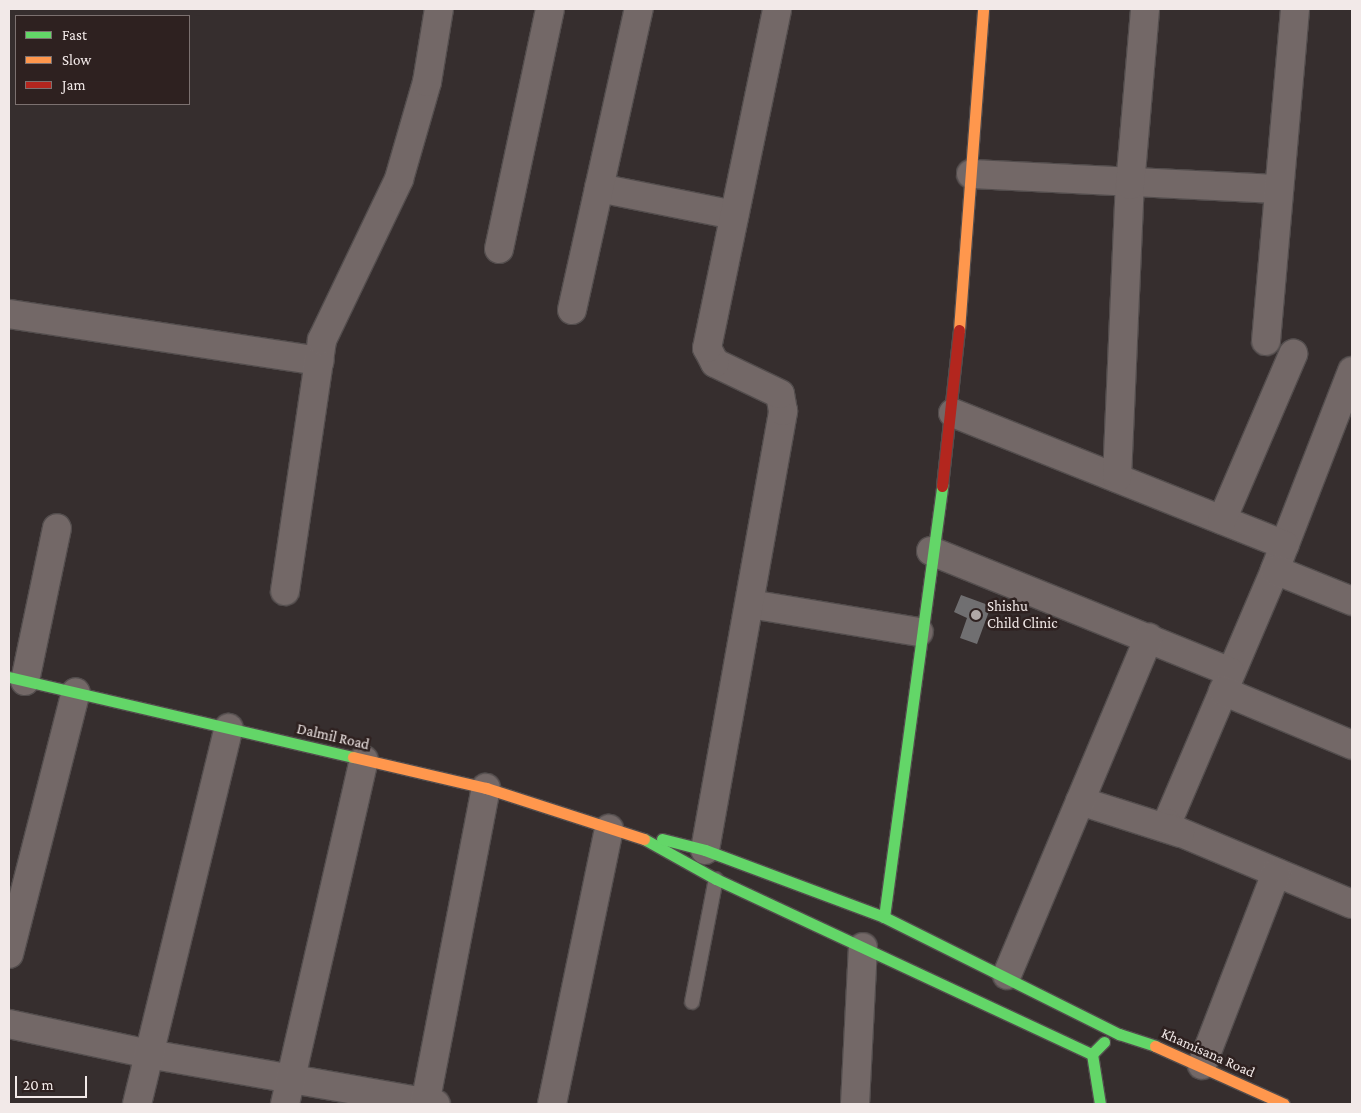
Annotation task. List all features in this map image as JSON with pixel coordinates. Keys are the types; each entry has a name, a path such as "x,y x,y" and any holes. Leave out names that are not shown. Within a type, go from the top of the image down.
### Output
{"street":[{"path":"499,249 550,9"},
{"path":"572,310 639,9"},
{"path":"705,850 783,411 780,394 708,357 734,215 777,9"},
{"path":"884,917 919,632 953,413 984,9"},
{"path":"1117,478 1130,184 1145,9"},
{"path":"1266,341 1295,9"},
{"path":"285,591 318,361 328,325 404,164 427,82 431,10"},
{"path":"971,174 1130,184 1278,189"},
{"path":"599,188 734,215"},
{"path":"9,314 318,361"},
{"path":"1222,520 1293,354"},
{"path":"1352,371 1275,570 1168,816 1170,828 1352,904"},
{"path":"953,413 1285,545"},
{"path":"17,679 57,528"},
{"path":"932,551 1149,638 1227,681 1352,745"},
{"path":"1275,570 1352,601"},
{"path":"750,604 919,632"},
{"path":"1006,975 1149,638"},
{"name":"Dalmil Road","path":"17,679 486,788 646,840"},
{"path":"9,954 76,692"},
{"path":"137,1104 229,728"},
{"path":"285,1104 364,760"},
{"path":"9,1024 148,1054 291,1078 428,1104 486,788"},
{"path":"1080,801 1180,832"},
{"path":"552,1104 609,829"},
{"name":"Khamisana Road","path":"646,840 662,839 705,850 884,917 1006,975 1118,1034 1132,1036 1202,1065 1284,1104"},
{"path":"646,840 716,879 1092,1054"},
{"path":"1202,1065 1276,873"},
{"path":"855,1104 863,947"},
{"path":"1092,1054 1118,1034"},
{"path":"1092,1054 1100,1104"}],"lane":[{"path":"692,1002 716,879"}],"building":[{"path":"961,595 991,606 977,644 960,638 967,618 954,612"}],"traffic: fast":[{"path":"884,917 942,486"},
{"path":"9,677 353,757"},
{"path":"644,839 716,879 1092,1054"},
{"path":"662,839 705,850 884,917 1119,1034 1155,1046"},
{"path":"1100,1104 1092,1054 1104,1042"}],"traffic: slow":[{"path":"959,330 983,9"},
{"path":"353,757 486,788 644,839"},
{"path":"1155,1046 1284,1104"}],"traffic: jam":[{"path":"942,486 959,330"}],"place":[{"name":"Shishu Child Clinic","path":"976,615"}]}
